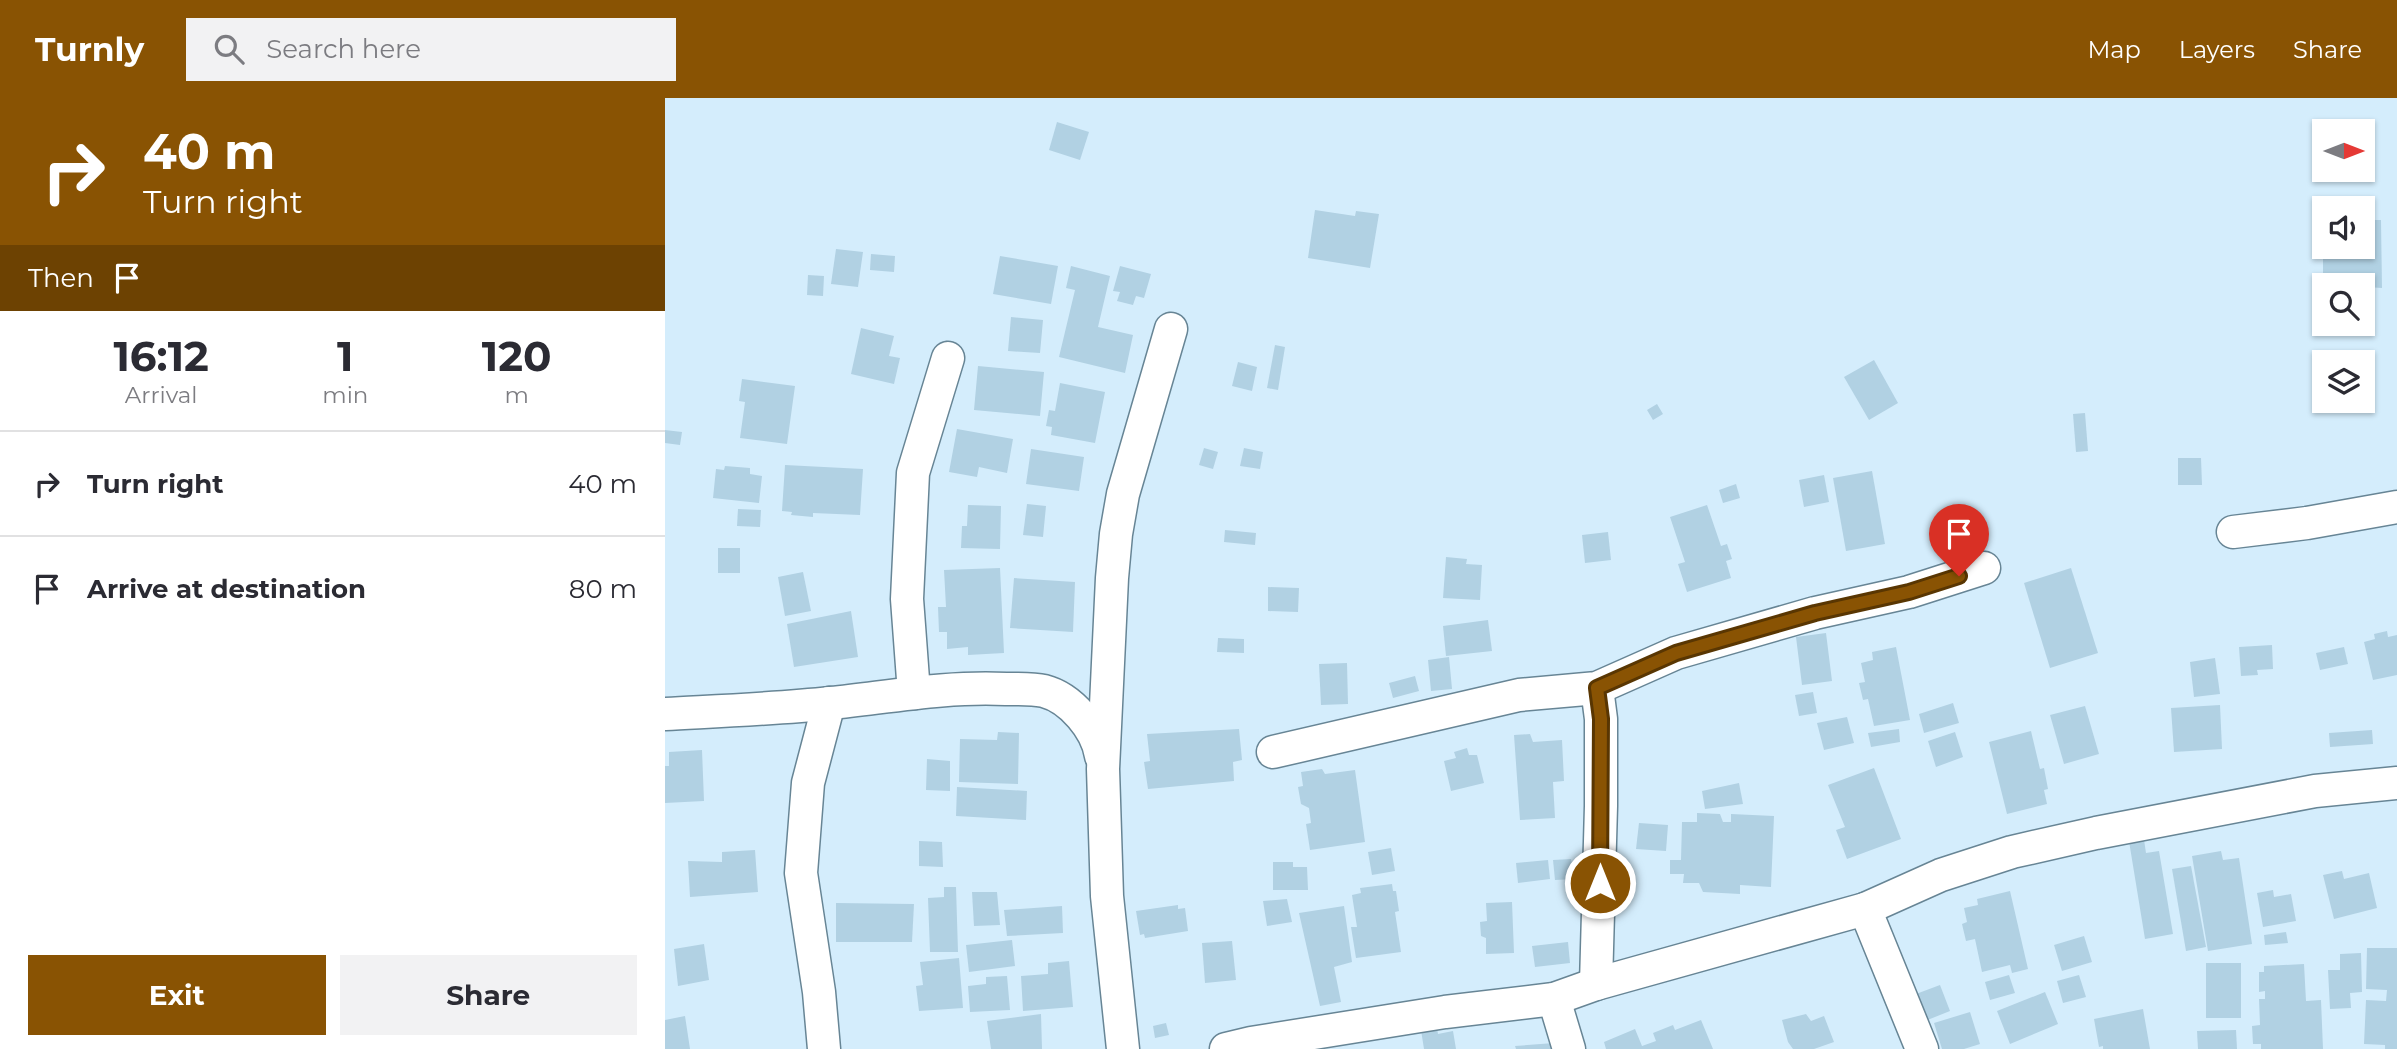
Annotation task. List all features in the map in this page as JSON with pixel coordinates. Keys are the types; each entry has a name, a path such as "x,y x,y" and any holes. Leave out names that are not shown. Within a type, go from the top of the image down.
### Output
{"street":[{"path":"1103,769 1116,534 1123,494 1171,329"},
{"path":"913,693 907,599 913,473 948,358"},
{"path":"2233,532 2308,523 2397,507"},
{"path":"1273,752 1519,695 1597,688 1676,653 1815,613 1909,592 1984,568"},
{"path":"1597,688 1601,719 1597,984"},
{"path":"665,714 829,703 913,693 1000,689 1042,691 1055,695 1072,706 1087,723 1101,751 1107,896 1123,1049"},
{"path":"824,1049 819,992 801,873 808,783 829,703"},
{"path":"1226,1049 1445,1012 1554,999 1597,984 1865,909 1941,875 2012,852 2122,827 2302,793 2397,783"},
{"path":"1865,909 1922,1049"},
{"path":"1554,999 1569,1049"}],"building":[{"path":"1057,122 1089,132 1080,160 1049,150"},
{"path":"1315,210 1355,216 1356,211 1379,214 1370,268 1308,258"},
{"path":"2375,220 2381,220 2382,288 2375,288 2375,273 2323,273 2323,259 2375,259"},
{"path":"836,249 863,252 858,287 831,284"},
{"path":"871,254 895,256 894,272 870,270"},
{"path":"1000,256 1058,266 1051,304 993,294"},
{"path":"1071,266 1110,276 1098,327 1133,335 1125,373 1059,357 1075,290 1066,288"},
{"path":"1120,266 1151,274 1144,298 1136,296 1133,305 1117,301 1120,292 1113,291"},
{"path":"808,275 824,276 823,296 807,295"},
{"path":"1011,317 1043,320 1040,353 1008,351"},
{"path":"861,328 894,336 889,356 900,358 894,384 851,374"},
{"path":"1275,345 1285,347 1278,390 1267,388"},
{"path":"1874,360 1898,403 1869,420 1844,377"},
{"path":"1238,362 1257,367 1252,391 1232,386"},
{"path":"978,366 1044,372 1040,416 974,410"},
{"path":"742,379 795,386 787,444 740,438 745,402 739,401"},
{"path":"1060,383 1105,392 1095,443 1051,435 1052,427 1046,426 1049,410 1055,411"},
{"path":"1657,404 1663,414 1653,420 1647,410"},
{"path":"2085,413 2088,451 2076,452 2073,414"},
{"path":"957,429 1013,439 1007,473 979,467 977,477 949,472"},
{"path":"665,430 682,432 680,445 665,443"},
{"path":"1204,448 1218,452 1213,469 1199,465"},
{"path":"1244,448 1263,452 1260,469 1240,466"},
{"path":"1031,449 1084,457 1079,491 1026,484"},
{"path":"2178,458 2201,458 2202,485 2178,485"},
{"path":"785,465 863,469 860,515 813,513 813,517 791,515 792,512 782,511"},
{"path":"725,466 750,468 750,474 762,476 759,503 713,498 716,469 724,470"},
{"path":"1872,471 1885,544 1846,551 1833,478"},
{"path":"1824,475 1829,502 1804,507 1799,480"},
{"path":"1736,484 1740,498 1723,503 1719,490"},
{"path":"1027,504 1046,506 1043,537 1023,535"},
{"path":"968,505 1001,506 1000,549 961,548 962,526 967,526"},
{"path":"1707,505 1721,546 1727,544 1732,559 1726,561 1731,578 1687,592 1678,564 1685,562 1670,517"},
{"path":"738,509 761,510 760,527 737,526"},
{"path":"1225,530 1256,533 1255,545 1224,542"},
{"path":"1608,532 1611,560 1585,563 1582,535"},
{"path":"718,548 740,548 740,573 718,573"},
{"path":"1446,557 1467,559 1466,564 1482,565 1480,600 1443,598"},
{"path":"1000,568 1004,653 968,655 968,647 947,649 947,632 939,632 938,607 946,607 944,570"},
{"path":"2071,568 2098,653 2050,668 2024,583"},
{"path":"803,572 811,611 785,616 778,577"},
{"path":"1014,578 1075,582 1073,632 1010,628"},
{"path":"1268,587 1299,588 1298,612 1268,611"},
{"path":"851,611 858,657 794,667 787,624"},
{"path":"1488,620 1492,651 1446,656 1443,626"},
{"path":"2387,631 2388,637 2397,635 2397,675 2373,680 2364,642 2375,639 2374,634"},
{"path":"1826,633 1832,681 1802,685 1796,637"},
{"path":"1218,638 1244,639 1244,653 1217,652"},
{"path":"2272,645 2273,669 2257,670 2258,675 2241,676 2239,647"},
{"path":"1896,647 1910,720 1874,726 1868,699 1863,700 1859,683 1865,682 1861,663 1873,660 1872,652"},
{"path":"2344,647 2348,664 2320,670 2316,653"},
{"path":"1449,657 1452,689 1431,691 1428,660"},
{"path":"2215,658 2220,694 2194,697 2190,662"},
{"path":"1347,663 1348,704 1321,705 1319,664"},
{"path":"1415,676 1419,691 1393,698 1389,683"},
{"path":"1813,692 1817,713 1799,716 1795,695"},
{"path":"1953,703 1959,723 1924,733 1919,714"},
{"path":"2220,705 2222,749 2174,752 2171,708"},
{"path":"2085,706 2099,754 2064,764 2050,715"},
{"path":"1847,717 1854,743 1824,750 1817,723"},
{"path":"1239,729 1242,760 1233,762 1234,781 1148,789 1144,762 1150,761 1147,734"},
{"path":"1899,729 1900,742 1871,747 1868,733"},
{"path":"2372,730 2373,744 2330,747 2329,733"},
{"path":"2031,731 2040,769 2044,768 2048,789 2044,790 2047,804 2007,814 1989,742"},
{"path":"998,732 1019,733 1018,784 959,782 960,739 997,740"},
{"path":"1955,732 1963,757 1936,767 1928,741"},
{"path":"1530,734 1533,742 1562,740 1564,781 1553,782 1555,818 1520,820 1514,735"},
{"path":"1467,748 1469,755 1477,755 1484,783 1451,791 1444,761 1456,758 1454,752"},
{"path":"702,750 704,801 665,803 665,766 669,766 669,752"},
{"path":"927,759 950,761 950,791 926,790"},
{"path":"1874,768 1901,839 1847,859 1836,830 1845,827 1828,785"},
{"path":"1322,769 1325,774 1355,770 1365,842 1310,850 1306,824 1311,823 1309,808 1301,804 1298,787 1303,786 1301,772"},
{"path":"1739,783 1743,804 1705,809 1702,791"},
{"path":"957,787 1027,791 1026,820 956,816"},
{"path":"1697,813 1720,814 1723,822 1731,822 1731,814 1774,816 1771,887 1740,885 1740,894 1703,892 1699,883 1683,883 1684,874 1670,874 1670,860 1681,860 1682,822 1697,822"},
{"path":"1639,823 1668,825 1666,851 1636,849"},
{"path":"2143,833 2146,853 2159,851 2173,934 2145,939 2128,835"},
{"path":"919,841 942,842 943,867 919,866"},
{"path":"1391,848 1395,871 1372,875 1368,852"},
{"path":"755,850 758,892 690,897 688,861 722,862 722,852"},
{"path":"2221,851 2223,860 2239,858 2252,944 2208,951 2192,856"},
{"path":"1571,859 1575,879 1555,880 1553,860"},
{"path":"1548,860 1550,879 1518,883 1516,863"},
{"path":"1273,862 1293,862 1293,867 1307,867 1308,890 1273,890"},
{"path":"2191,866 2206,947 2186,951 2172,869"},
{"path":"2342,871 2344,879 2369,873 2377,908 2334,919 2323,875"},
{"path":"1392,884 1393,891 1396,891 1399,911 1395,912 1401,952 1356,958 1351,927 1357,927 1352,895 1361,893 1360,888"},
{"path":"944,887 956,887 958,952 930,952 928,898 944,897"},
{"path":"2273,890 2274,897 2291,894 2296,921 2263,927 2257,893"},
{"path":"2010,891 2028,969 2012,973 2010,965 1982,972 1975,939 1966,941 1962,924 1967,922 1964,908 1978,905 1977,899"},
{"path":"972,892 997,892 1000,925 974,926"},
{"path":"1287,899 1292,922 1267,926 1263,901"},
{"path":"1512,902 1514,953 1486,954 1486,938 1481,936 1480,922 1487,921 1486,903"},
{"path":"836,903 914,904 912,942 836,942"},
{"path":"1178,905 1178,909 1185,908 1188,931 1145,938 1144,934 1140,935 1136,911"},
{"path":"1062,906 1063,933 1007,936 1004,910"},
{"path":"1344,906 1352,962 1334,967 1341,1002 1320,1006 1299,913"},
{"path":"2286,932 2288,943 2265,945 2264,935"},
{"path":"2084,936 2092,962 2062,971 2054,945"},
{"path":"1012,940 1015,966 969,972 966,945"},
{"path":"1232,941 1236,980 1205,983 1202,943"},
{"path":"1568,942 1570,963 1535,967 1532,946"},
{"path":"704,944 709,980 678,986 674,949"},
{"path":"2367,948 2397,948 2397,1049 2385,1049 2385,1045 2364,1044 2366,1000 2386,1001 2387,990 2366,989"},
{"path":"2361,953 2362,992 2350,993 2351,1008 2330,1009 2328,970 2340,970 2340,954"},
{"path":"959,958 963,1008 919,1011 916,986 923,985 920,962"},
{"path":"1069,961 1073,1007 1023,1011 1021,976 1048,974 1048,963"},
{"path":"2206,963 2241,963 2241,1018 2206,1018"},
{"path":"2304,964 2306,1001 2321,1000 2323,1049 2261,1049 2261,1044 2253,1044 2252,1026 2260,1025 2259,999 2265,999 2265,991 2259,992 2259,972 2264,972 2264,966"},
{"path":"2009,975 2015,993 1990,1000 1985,982"},
{"path":"2079,975 2086,997 2063,1003 2057,981"},
{"path":"1007,976 1010,1010 970,1012 968,986 986,984 986,977"},
{"path":"1940,985 1950,1011 1925,1021 1916,994"},
{"path":"2045,992 2058,1024 2010,1044 1997,1011"},
{"path":"2143,1009 2150,1049 2099,1047 2094,1019"},
{"path":"1970,1012 1980,1044 1964,1049 1942,1049 1934,1023"},
{"path":"1041,1014 1042,1049 991,1049 987,1021"},
{"path":"1806,1014 1811,1021 1824,1016 1834,1042 1814,1049 1793,1049 1788,1042 1782,1020"},
{"path":"685,1016 690,1049 665,1049 665,1020"},
{"path":"1701,1020 1713,1049 1606,1049 1604,1042 1635,1029 1642,1046 1656,1041 1653,1033 1673,1025 1675,1030"},
{"path":"1166,1023 1169,1035 1155,1038 1153,1026"},
{"path":"1437,1028 1438,1034 1453,1031 1456,1049 1424,1049 1421,1030"},
{"path":"2236,1030 2237,1049 2198,1049 2197,1031"},
{"path":"1554,1043 1554,1049 1516,1049 1515,1046"}],"route":[{"path":"1600,883 1601,719 1597,688 1676,653 1815,613 1909,592 1959,576"}]}
